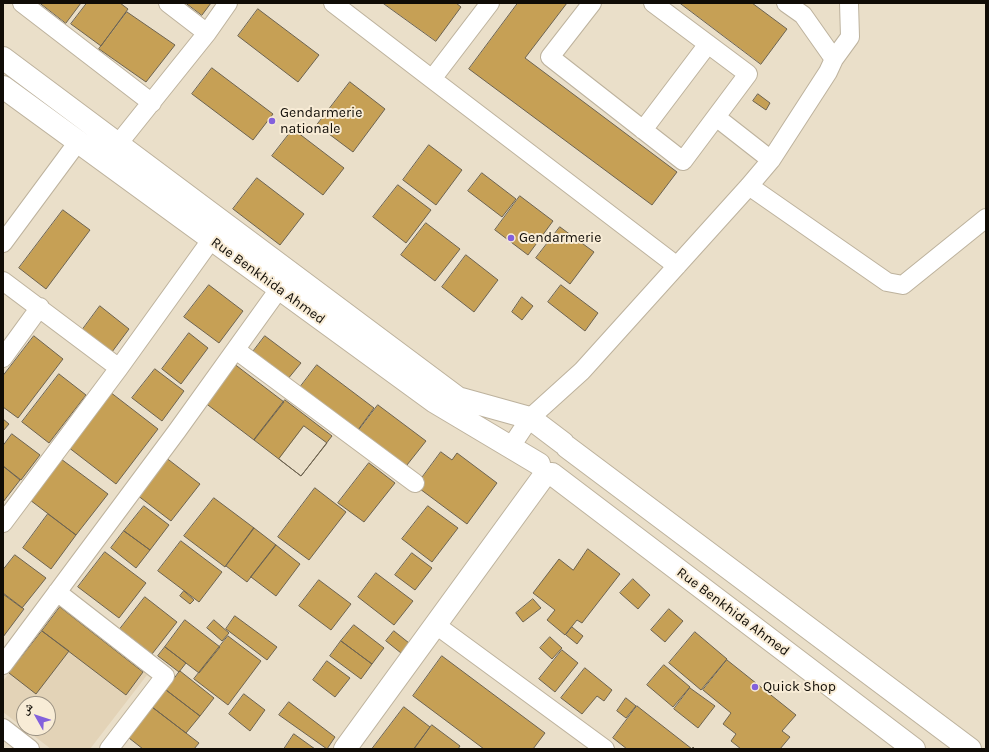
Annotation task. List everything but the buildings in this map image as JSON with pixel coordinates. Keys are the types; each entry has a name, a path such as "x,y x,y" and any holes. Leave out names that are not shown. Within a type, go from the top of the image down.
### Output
{"main road":[{"path":"3,58 458,398 530,418 970,749"},
{"name":"Rue Benkhida Ahmed","path":"3,88 435,402 546,470 914,749"},
{"path":"345,749 436,625 546,470 538,452 546,444 557,441 565,445"}],"street":[{"path":"22,3 152,103"},
{"path":"168,3 207,33"},
{"path":"118,144 207,33 228,3"},
{"path":"333,3 677,266"},
{"path":"592,3 550,56 683,161 748,74 653,3"},
{"path":"786,3 803,15 834,59"},
{"path":"510,448 530,418 582,371 771,160 828,72 834,59 850,37 849,3"},
{"path":"432,79 486,4"},
{"path":"643,130 708,44"},
{"path":"716,117 771,160"},
{"path":"3,243 77,143"},
{"path":"749,186 887,282 904,285 986,218"},
{"path":"3,523 119,368 211,240"},
{"path":"3,281 40,307 119,368"},
{"path":"3,664 236,350 279,289"},
{"path":"3,358 40,307"},
{"path":"236,350 415,483"},
{"path":"57,592 165,676 109,749"},
{"path":"436,625 604,749"},
{"path":"3,728 30,749"}],"shaded area":[{"path":"60,607 147,675 90,749 51,749 34,736 56,736 56,696 16,696 16,722 3,712 3,681"}],"place":[{"name":"Gendarmerie nationale","path":"272,121"},
{"name":"Gendarmerie","path":"511,238"},
{"name":"Quick Shop","path":"755,687"}]}
